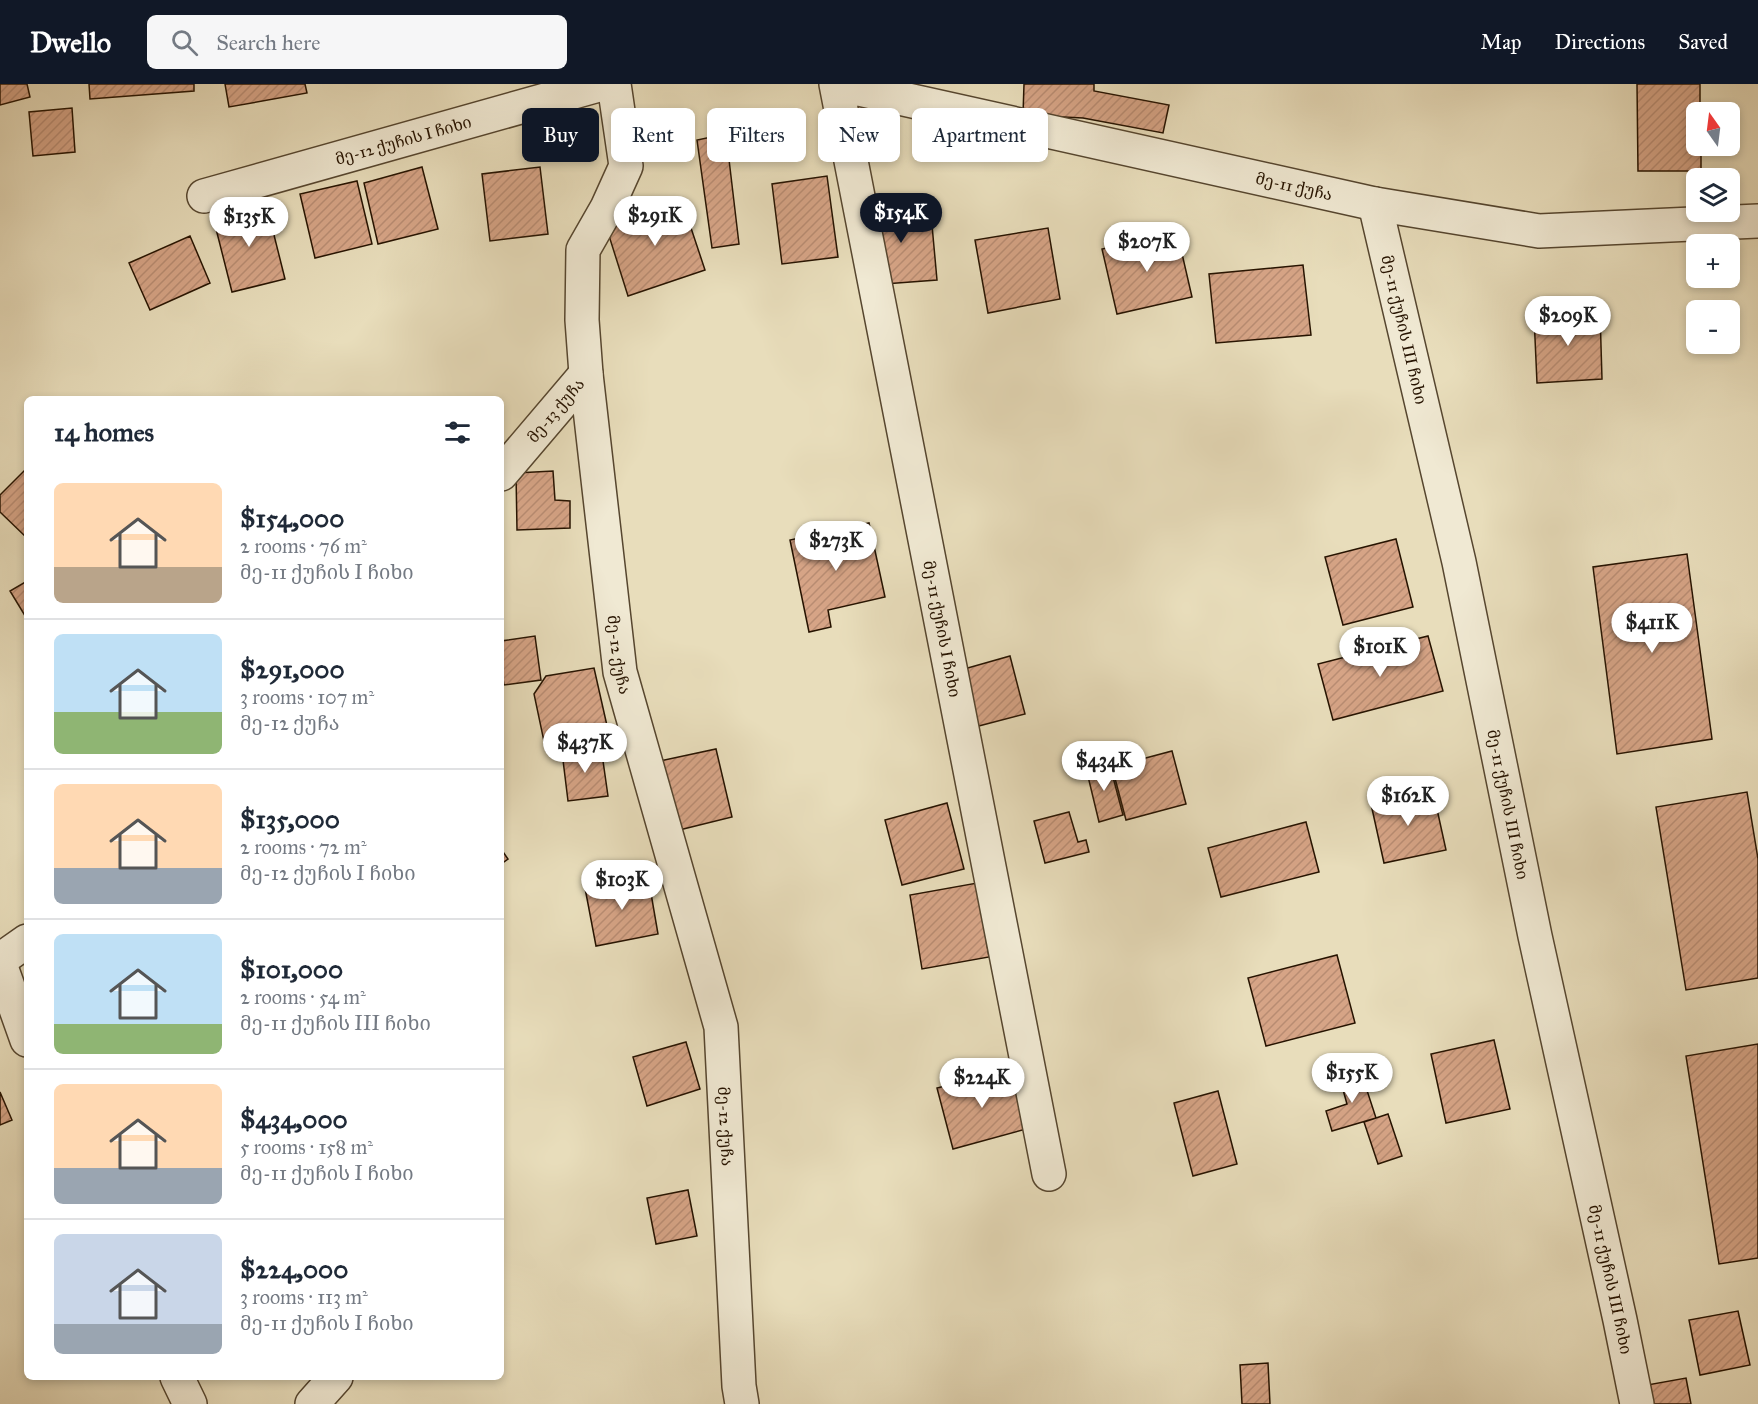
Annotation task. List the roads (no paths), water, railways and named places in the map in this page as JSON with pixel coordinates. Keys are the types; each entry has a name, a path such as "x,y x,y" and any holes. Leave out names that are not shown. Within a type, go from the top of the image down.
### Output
{"street":[{"name":"მე-12 ქუჩის I ჩიხი","path":"204,196 602,84"},
{"name":"მე-12 ქუჩა","path":"614,84 626,166 607,208 583,250 582,320 586,374 620,672 721,1027 739,1386 742,1404"},
{"name":"მე-11 ქუჩა","path":"836,84 1375,204 1539,231 1758,221"},
{"name":"მე-11 ქუჩის I ჩიხი","path":"836,84 1049,1174"},
{"name":"მე-11 ქუჩის III ჩიხი","path":"1375,204 1459,562 1535,936 1637,1404"},
{"name":"მე-13 ქუჩა","path":"504,470 586,374"},
{"path":"24,943 0,962 24,1031"},
{"path":"178,1380 190,1404"},
{"path":"312,1404 333,1380"}]}
